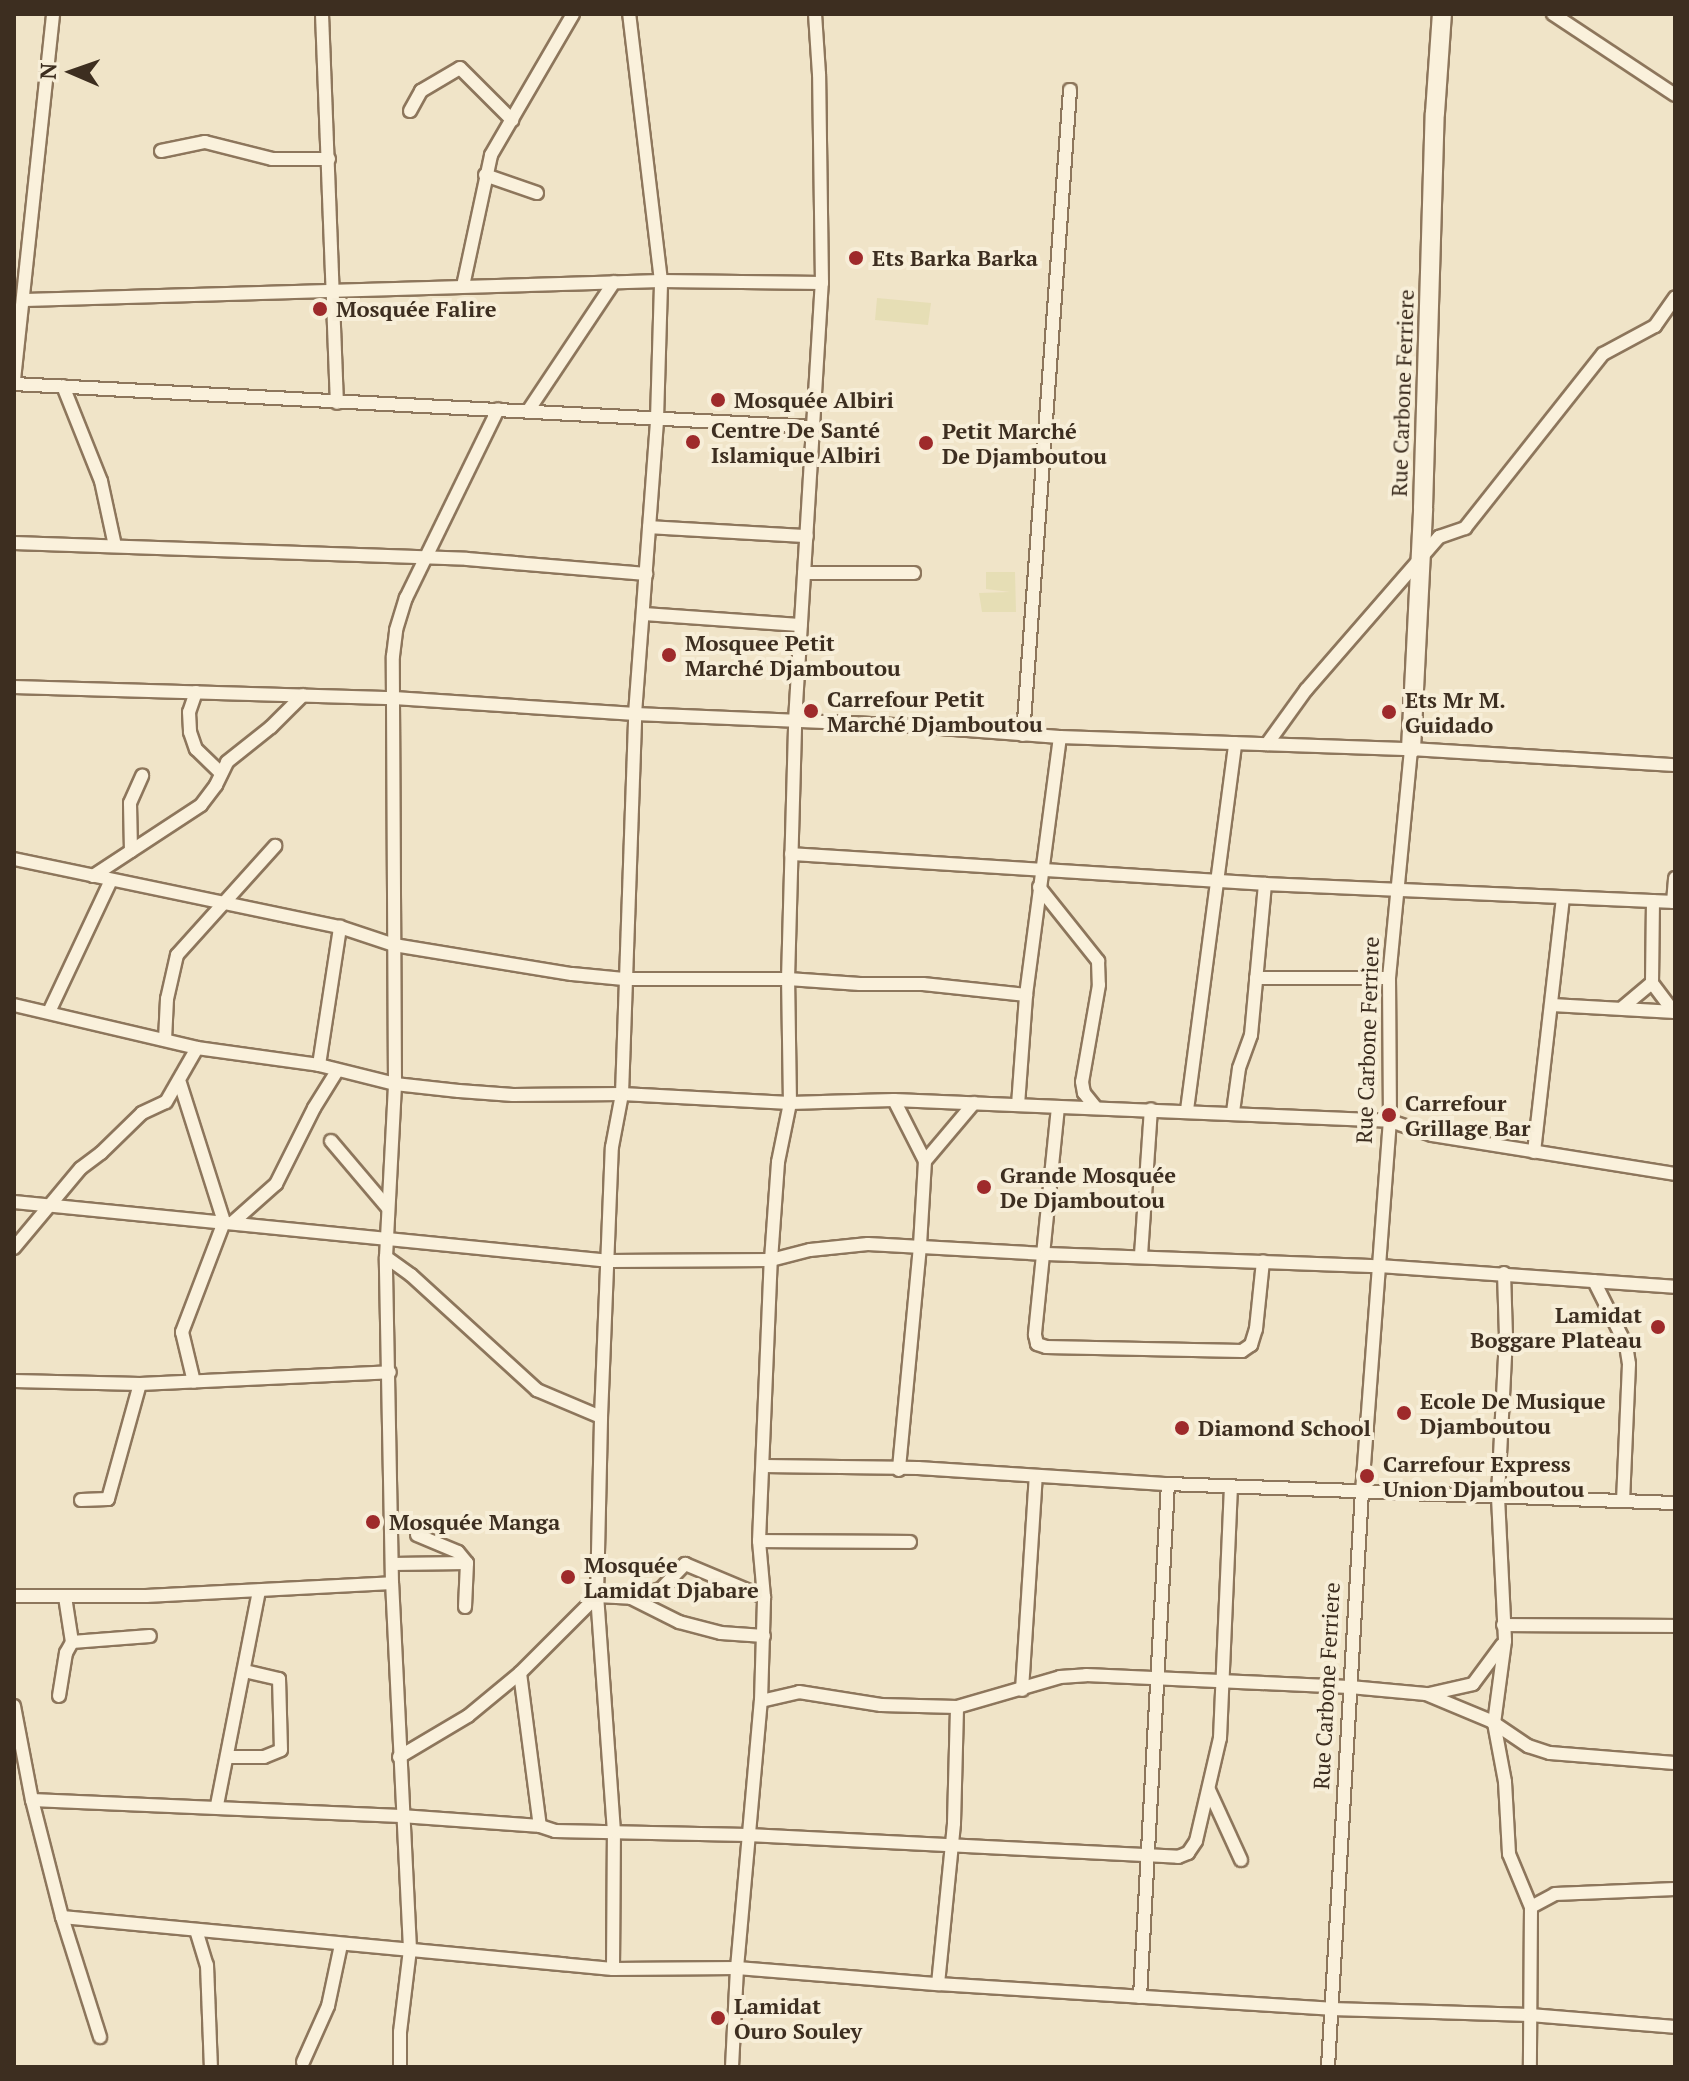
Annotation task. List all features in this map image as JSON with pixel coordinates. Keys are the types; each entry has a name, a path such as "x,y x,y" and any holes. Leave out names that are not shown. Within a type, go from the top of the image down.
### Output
{"street":[{"path":"53,14 25,300 18,317 14,382 337,403 814,427"},
{"path":"322,14 337,403"},
{"path":"463,286 491,155 573,14"},
{"path":"613,1969 614,1832 597,1596 601,1417 610,1261 612,1147 622,1094 635,714 657,419 661,281 629,14"},
{"path":"732,2067 737,1968 761,1701 764,1597 759,1541 771,1260 778,1162 790,1103 788,979 795,721 822,283 819,74 815,14"},
{"name":"Rue Carbone Ferriere","path":"1328,2067 1362,1492 1390,1121 1389,978 1400,891 1411,749 1435,113 1442,14"},
{"path":"1553,14 1675,95"},
{"path":"410,111 421,91 460,68 512,120"},
{"path":"1023,735 1070,90"},
{"path":"161,151 205,142 272,159 329,159"},
{"path":"485,175 537,193"},
{"path":"25,300 333,293 614,282 822,283"},
{"path":"528,411 614,282"},
{"path":"1267,744 1306,690 1420,563 1439,537 1465,528 1603,354 1655,326 1675,297"},
{"path":"63,386 101,481 115,546"},
{"path":"400,2067 410,1949 401,1816 392,1583 386,1257 395,1084 396,630 424,560 498,409"},
{"path":"649,527 807,536"},
{"path":"14,543 333,553 424,560 467,559 646,574"},
{"path":"804,573 914,573"},
{"path":"643,614 801,625"},
{"path":"14,687 394,698 1060,737 1411,749 1675,765"},
{"path":"196,692 189,712 196,749 221,773"},
{"path":"93,876 201,805 227,762 303,695"},
{"path":"1018,1105 1026,995 1060,737"},
{"path":"1187,1110 1235,743"},
{"path":"131,851 130,803 142,776"},
{"path":"165,1040 167,999 177,955 275,846"},
{"path":"791,854 1563,899 1674,902 1675,878"},
{"path":"14,859 340,927 394,945 572,974 624,979 788,979 873,985 923,984 1026,995"},
{"path":"49,1012 111,880"},
{"path":"1233,1112 1239,1068 1251,1035 1265,884"},
{"path":"1039,887 1098,961 1099,985 1082,1082 1084,1093 1096,1108"},
{"path":"1534,1152 1563,899"},
{"path":"1653,901 1652,983 1674,1012"},
{"path":"319,1065 340,927"},
{"path":"1256,978 1389,978"},
{"path":"1623,1007 1652,983"},
{"path":"14,1005 197,1048 319,1065 395,1084 513,1095 622,1094 790,1103 894,1100 1187,1110 1390,1121 1432,1135 1675,1174"},
{"path":"1552,1005 1674,1012"},
{"path":"14,1248 46,1205 130,1122 166,1102 180,1083 197,1048"},
{"path":"194,1382 182,1332 228,1223 276,1184 314,1108 337,1071"},
{"path":"180,1083 228,1223"},
{"path":"894,1100 925,1161 899,1470"},
{"path":"925,1161 974,1103"},
{"path":"1058,1107 1046,1254 1035,1335 1037,1344 1046,1347 1242,1351 1251,1345 1256,1329 1263,1261"},
{"path":"1141,1255 1151,1109"},
{"path":"331,1141 387,1207"},
{"path":"14,1202 610,1261 771,1260 810,1250 868,1244 1378,1266 1675,1287"},
{"path":"386,1257 411,1275 537,1390 601,1417"},
{"path":"1504,1273 1506,1337 1498,1497 1505,1641 1494,1723 1505,1782 1509,1854 1531,1907 1530,2067"},
{"path":"1594,1281 1626,1345 1629,1364 1623,1501"},
{"path":"14,1381 140,1384 390,1372"},
{"path":"81,1500 103,1501 111,1495 140,1384"},
{"path":"764,1466 918,1468 1168,1484 1675,1503"},
{"path":"1022,1690 1036,1476"},
{"path":"1140,1997 1168,1484"},
{"path":"32,1800 217,1805 540,1826 555,1831 748,1835 1178,1857 1188,1853 1196,1841 1220,1738 1231,1486"},
{"path":"417,1535 458,1552 467,1563 465,1607"},
{"path":"759,1541 910,1542"},
{"path":"392,1564 467,1563"},
{"path":"399,1757 456,1726 520,1673 597,1596 631,1598 661,1589 677,1576 685,1564 764,1597"},
{"path":"14,1596 259,1591 392,1583"},
{"path":"217,1805 259,1591"},
{"path":"59,1696 66,1653 72,1642 65,1597"},
{"path":"631,1598 679,1622 721,1633 764,1636"},
{"path":"1503,1625 1675,1626"},
{"path":"72,1642 150,1636"},
{"path":"761,1701 799,1692 881,1705 957,1707 1060,1677 1086,1675 1350,1687 1426,1694 1473,1684 1505,1641"},
{"path":"228,1757 264,1757 281,1750 279,1679 244,1671"},
{"path":"520,1673 540,1826"},
{"path":"1426,1694 1494,1723 1528,1746 1550,1753 1675,1763"},
{"path":"14,1706 32,1800 62,1917 100,2037"},
{"path":"938,1984 950,1847 957,1707"},
{"path":"1209,1790 1241,1860"},
{"path":"1531,1907 1555,1894 1675,1889"},
{"path":"62,1917 613,1969 737,1968 1140,1997 1331,2009 1530,2015 1675,2027"},
{"path":"196,1930 207,1965 211,2067"},
{"path":"303,2062 328,2006 341,1945"}],"shaded area":[{"path":"877,298 931,303 928,325 875,320"},
{"path":"986,572 1015,572 1016,612 982,612 979,593 1010,592 986,589"}],"place":[{"name":"Ets Barka Barka","path":"856,258"},
{"name":"Mosquée Falire","path":"320,309"},
{"name":"Mosquée Albiri","path":"718,400"},
{"name":"Centre De Santé Islamique Albiri","path":"693,442"},
{"name":"Petit Marché De Djamboutou","path":"926,443"},
{"name":"Mosquee Petit Marché Djamboutou","path":"669,655"},
{"name":"Carrefour Petit Marché Djamboutou","path":"811,711"},
{"name":"Ets Mr M. Guidado","path":"1389,712"},
{"name":"Carrefour Grillage Bar","path":"1389,1115"},
{"name":"Grande Mosquée De Djamboutou","path":"984,1187"},
{"name":"Lamidat Boggare Plateau","path":"1658,1327"},
{"name":"Ecole De Musique Djamboutou","path":"1404,1413"},
{"name":"Diamond School","path":"1182,1428"},
{"name":"Carrefour Express Union Djamboutou","path":"1367,1476"},
{"name":"Mosquée Manga","path":"373,1522"},
{"name":"Mosquée Lamidat Djabare","path":"568,1577"},
{"name":"Lamidat Ouro Souley","path":"718,2018"}]}
